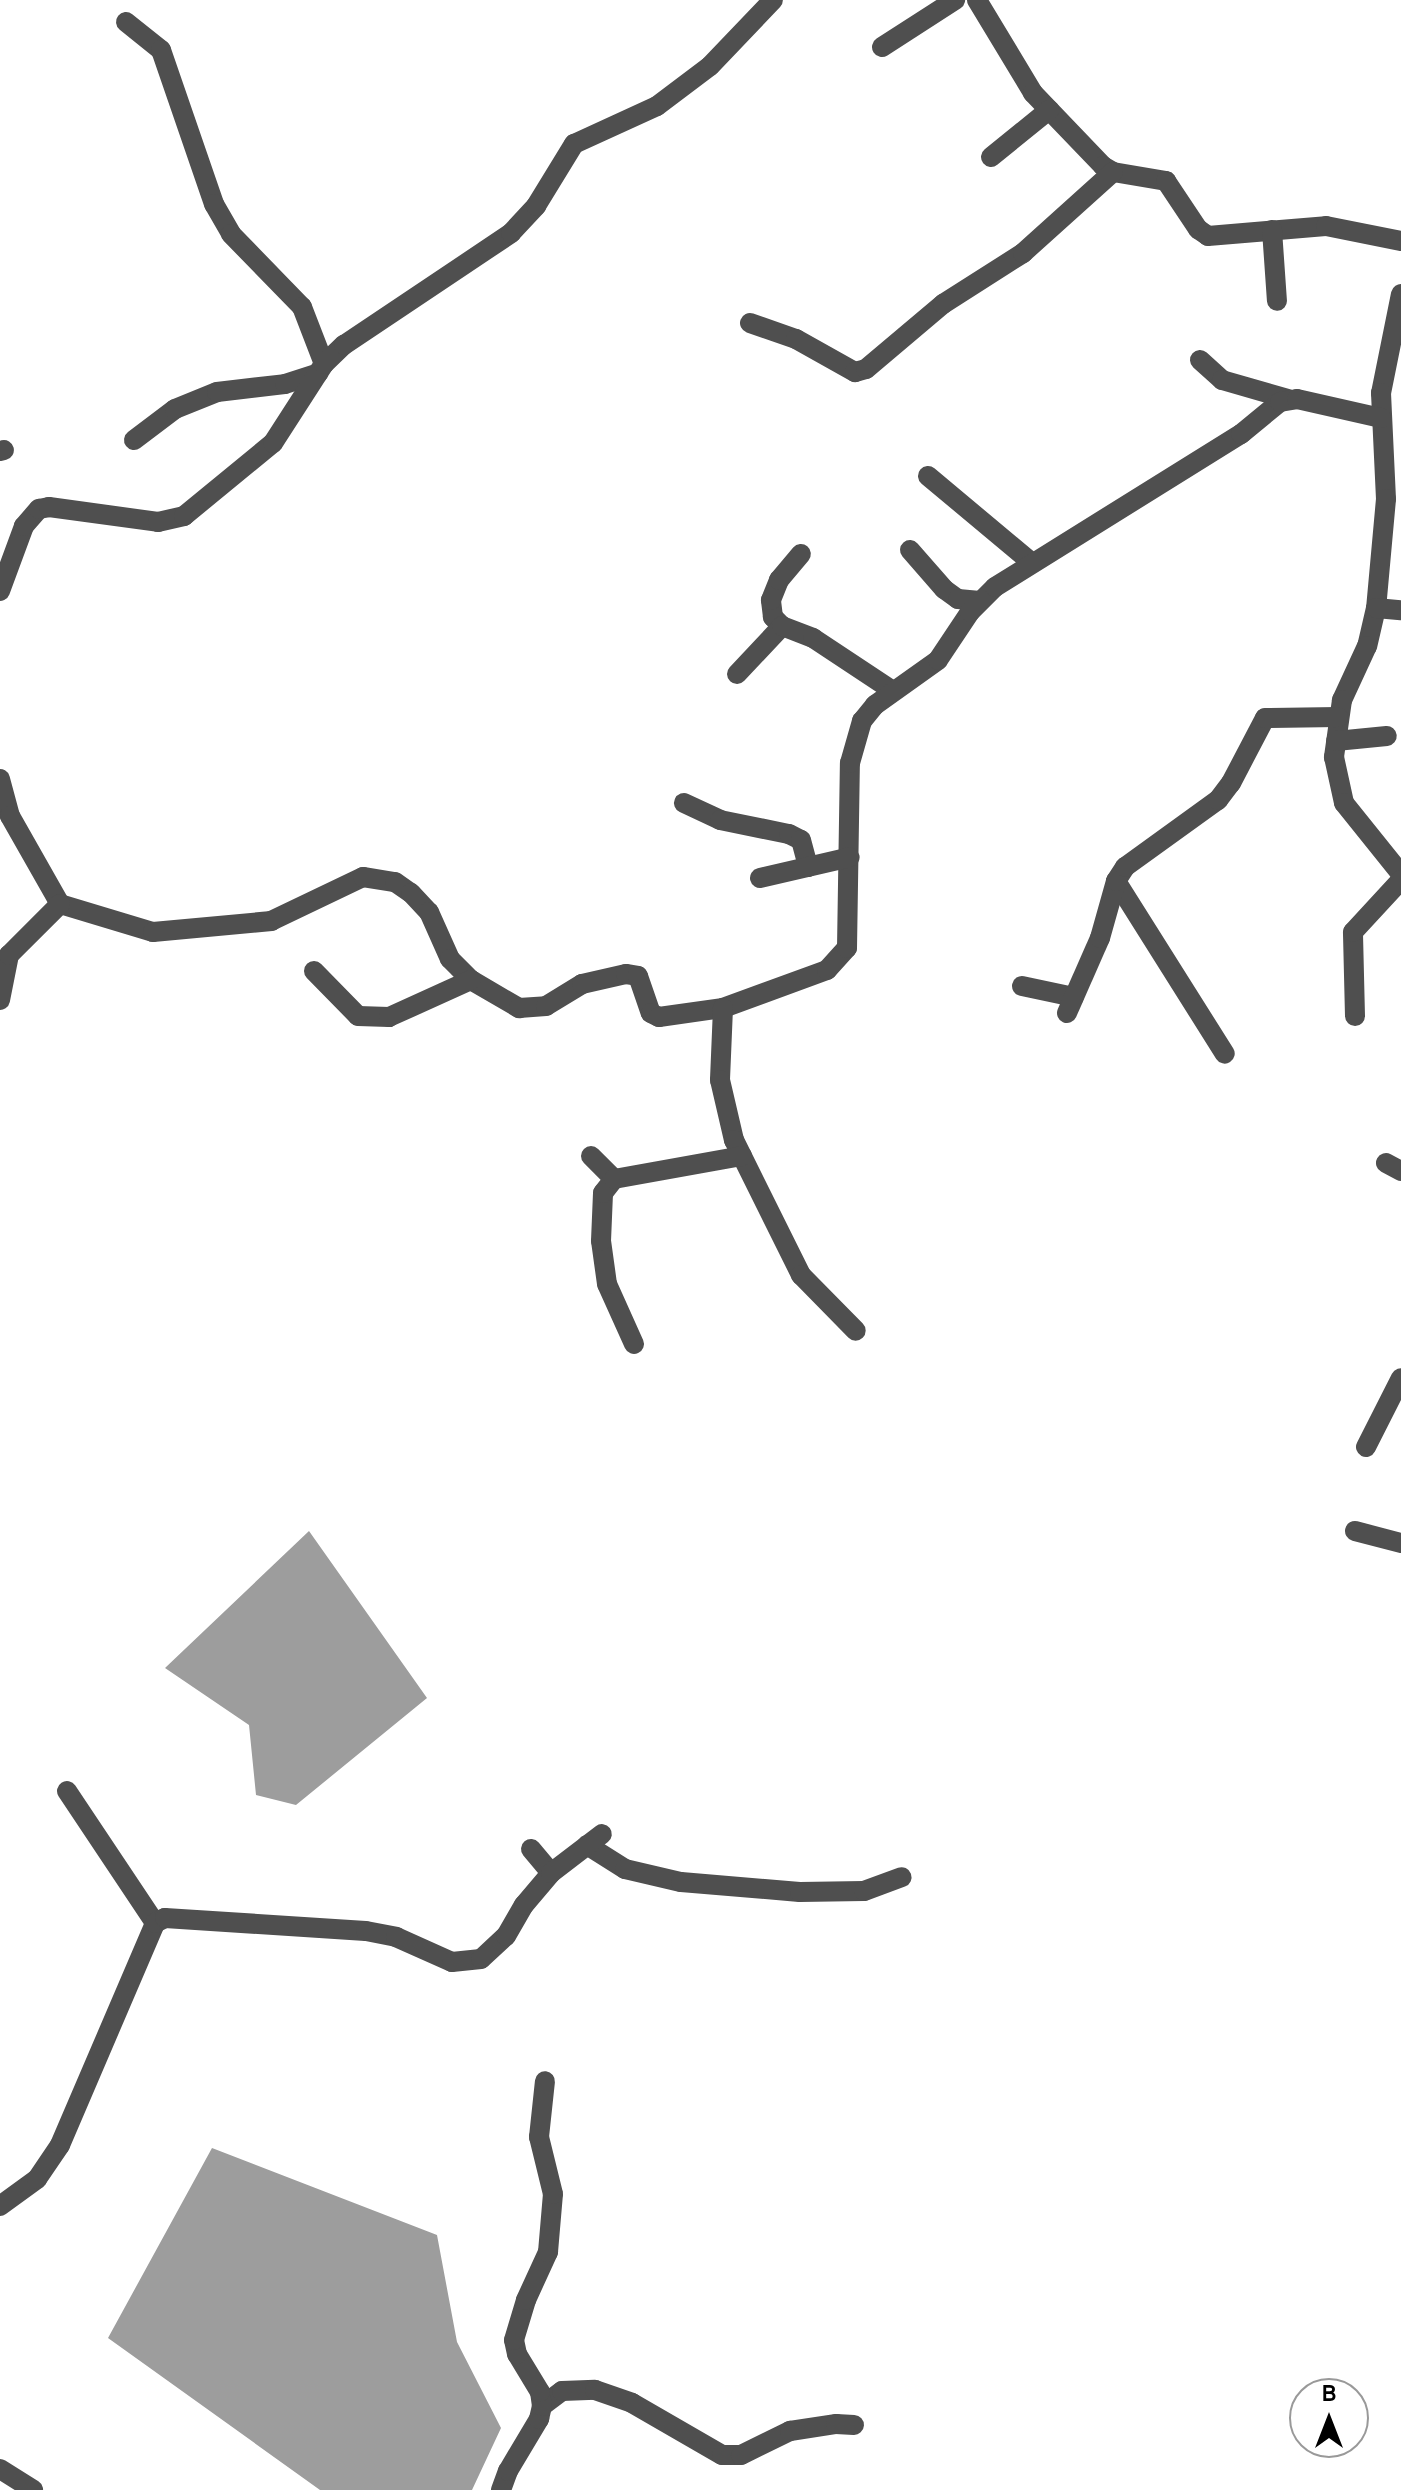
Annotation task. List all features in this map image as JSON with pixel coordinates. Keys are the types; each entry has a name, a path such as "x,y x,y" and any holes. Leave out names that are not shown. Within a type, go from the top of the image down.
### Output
{"street":[{"path":"0,591 24,526 39,509 49,507 158,522 184,516 273,443 321,368 344,345 511,233 536,206 574,144 657,106 710,66 773,0"},
{"path":"882,47 955,0"},
{"path":"977,0 1024,80 1103,166 1113,172 1166,181 1198,229 1208,236 1326,226 1401,241"},
{"path":"126,22 161,50 214,204 231,234 302,307 321,368"},
{"path":"991,157 1049,110"},
{"path":"750,323 796,339 855,372 866,369 943,304 1023,253 1113,172"},
{"path":"1272,230 1277,301"},
{"path":"1355,1016 1353,932 1401,877 1352,818 1344,803 1337,781 1336,741 1338,717 1367,646 1376,608 1386,508 1381,418 1383,376 1401,294"},
{"path":"1200,360 1222,380 1288,399 1381,418"},
{"path":"134,440 175,409 217,392 285,384 321,368"},
{"path":"0,779 5,822 60,904 153,932 271,921 363,877 395,882 429,912 450,959 471,980 519,1008 546,1006 582,984 626,974 638,976 651,1013 659,1017 723,1008 812,977 839,961 847,948 853,743 862,721 875,705 938,660 980,601 1031,562 1241,434 1288,399"},
{"path":"928,476 1031,562"},
{"path":"910,550 944,589 958,599 980,601"},
{"path":"801,554 779,580 771,600 773,617 782,626 813,638 893,691"},
{"path":"1376,608 1401,610"},
{"path":"737,674 782,626"},
{"path":"1022,986 1070,1005 1100,938 1116,881 1135,857 1218,800 1231,783 1265,718 1338,717"},
{"path":"1336,741 1387,736"},
{"path":"684,803 720,820 789,834 801,840 808,867"},
{"path":"760,878 850,857"},
{"path":"1116,881 1225,1054"},
{"path":"0,1000 9,955 60,904"},
{"path":"314,971 358,1016 389,1017 471,980"},
{"path":"723,1008 720,1080 734,1140 801,1275 856,1331"},
{"path":"591,1156 614,1179"},
{"path":"634,1344 607,1284 601,1241 603,1193 614,1179 742,1156"},
{"path":"1366,1447 1401,1378"},
{"path":"1355,1531 1401,1543"},
{"path":"67,1791 155,1923"},
{"path":"0,2206 37,2179 60,2145 155,1923 165,1918 366,1931 396,1937 452,1962 481,1959 506,1936 524,1905 551,1873 595,1839 625,1869 681,1882 800,1892 864,1891 902,1877"},
{"path":"531,1849 551,1873"},
{"path":"501,2490 508,2471 539,2419 542,2406 540,2392 517,2354 514,2340 526,2300 548,2252 553,2194 539,2137 545,2081"},
{"path":"542,2406 562,2391 595,2390 632,2403 722,2455 741,2455 790,2431 854,2425"},
{"path":"0,2469 33,2490"}],"shaded area":[{"path":"309,1531 427,1698 296,1805 256,1795 249,1725 165,1668"},
{"path":"212,2148 437,2235 457,2342 501,2428 472,2490 320,2490 108,2338"}]}
